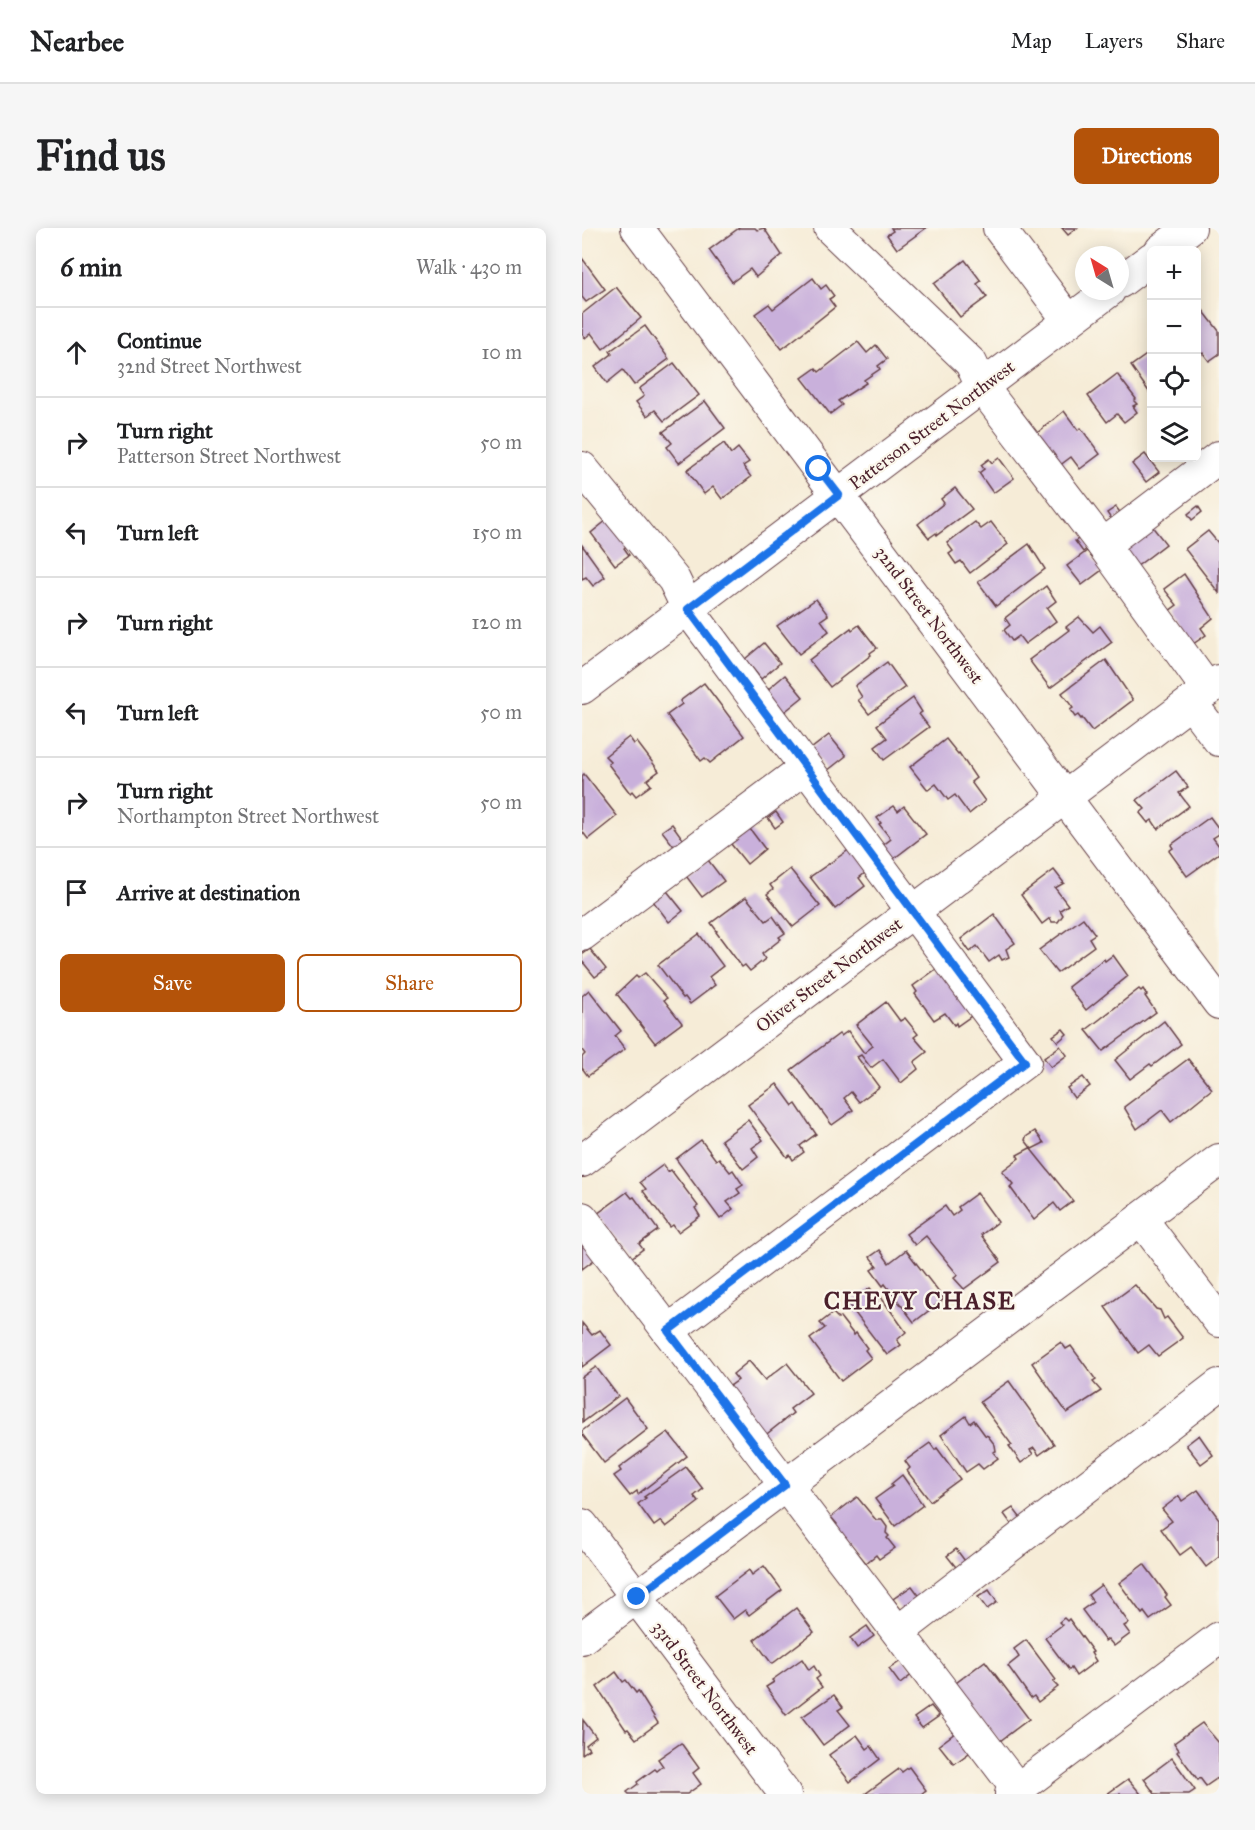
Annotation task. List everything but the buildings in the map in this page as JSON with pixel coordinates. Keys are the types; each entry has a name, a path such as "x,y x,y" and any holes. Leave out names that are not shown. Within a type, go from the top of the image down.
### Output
{"street":[{"name":"32nd Street Northwest","path":"638,228 1219,1003"},
{"path":"830,228 970,363 982,387 1103,545 1206,691 1219,740"},
{"path":"999,228 1069,321"},
{"path":"1166,246 1190,228"},
{"path":"1129,275 1147,262"},
{"name":"Patterson Street Northwest","path":"582,688 1096,300"},
{"path":"1103,545 1219,457"},
{"path":"582,468 674,580 688,609 1025,1062 668,1331"},
{"name":"Oliver Street Northwest","path":"582,1161 1206,691"},
{"path":"582,935 805,768"},
{"path":"582,1638 1219,1160"},
{"path":"582,1218 898,1632 1016,1792 1219,1638"},
{"path":"1141,1219 1219,1321"},
{"path":"898,1632 1219,1385"},
{"name":"33rd Street Northwest","path":"582,1524 785,1794"}],"district":[{"name":"CHEVY CHASE","path":"920,1301"}],"route":[{"path":"637,1597 785,1485 668,1331 1025,1062 688,609 839,495 819,469"}]}
